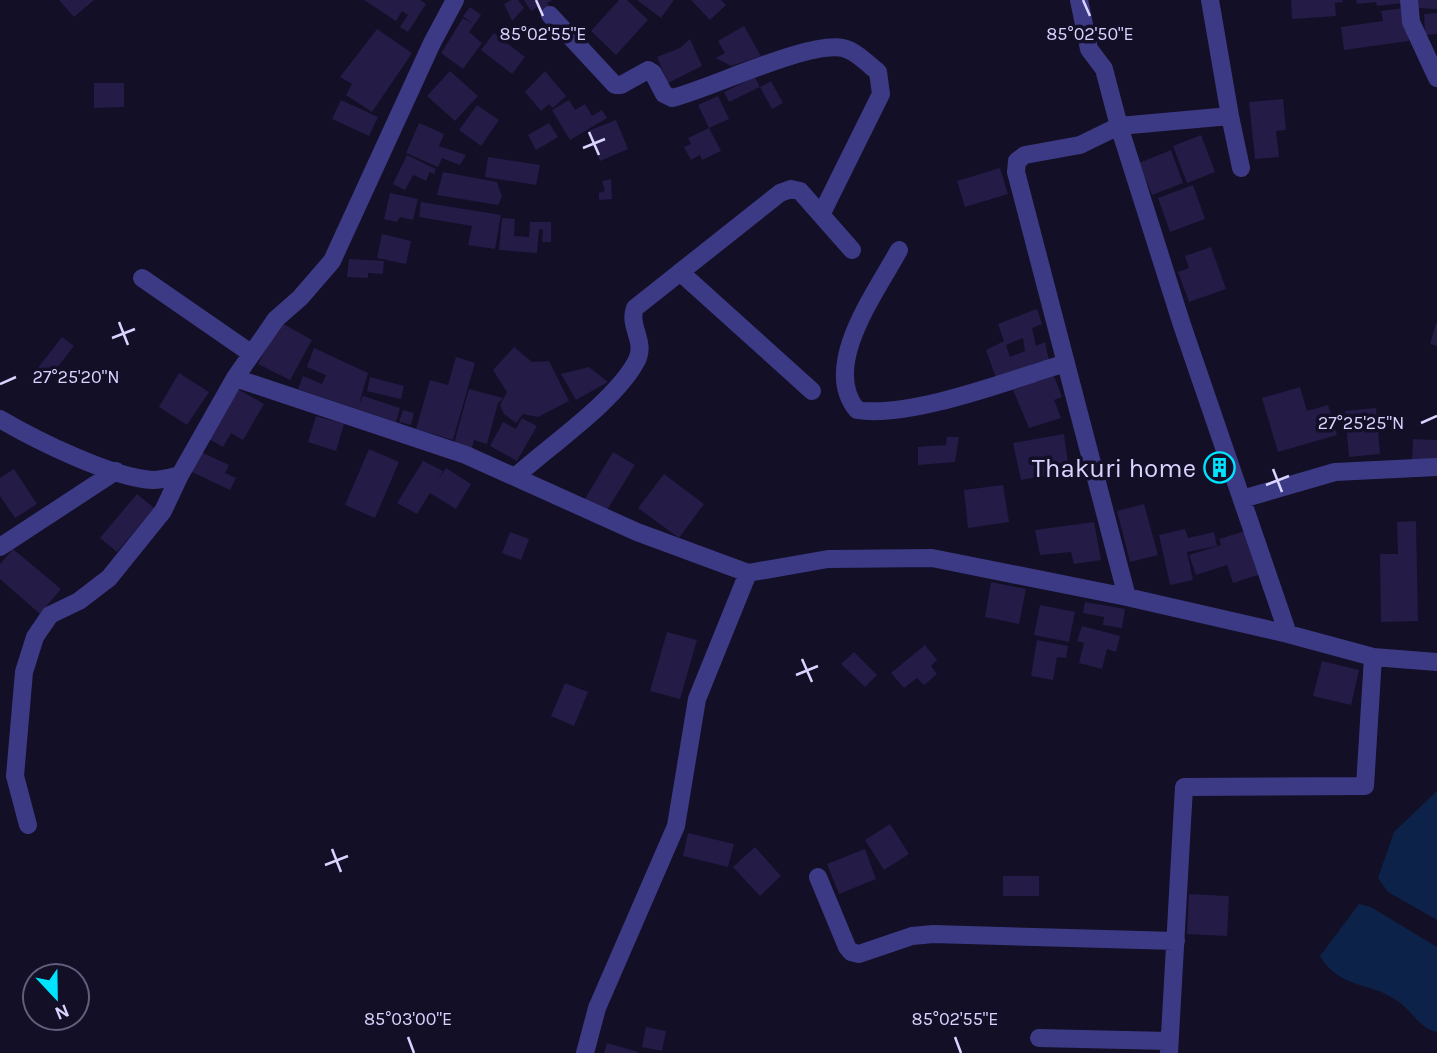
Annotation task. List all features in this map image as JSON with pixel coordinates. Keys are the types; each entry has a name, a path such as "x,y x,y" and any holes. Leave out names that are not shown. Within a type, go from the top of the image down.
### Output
{"street":[{"path":"28,825 15,776 24,673 35,637 50,615 79,601 109,578 163,510 235,378 276,319 300,298 331,261 432,43 455,0"},
{"path":"1079,0 1089,49 1104,69 1119,126 1288,634"},
{"path":"1210,0 1241,168"},
{"path":"1409,0 1411,22 1437,78"},
{"path":"550,15 615,85 621,85 648,70 653,73 664,94 671,98 796,55 840,47 851,50 878,72 881,94 821,215"},
{"path":"1127,597 1016,172 1017,162 1025,155 1080,145 1119,126 1230,116"},
{"path":"515,477 620,383 637,360 641,346 633,323 635,308 780,193 791,189 800,191 852,250"},
{"path":"899,250 850,341 845,359 850,401 857,410 870,412 936,402 1066,363"},
{"path":"680,272 812,391"},
{"path":"142,278 252,354"},
{"path":"235,378 466,455 637,532 748,573 828,559 932,558 1127,597 1288,634 1373,657 1437,663"},
{"path":"0,419 24,433 116,471 154,480 180,475"},
{"path":"1242,499 1335,472 1437,467"},
{"path":"0,547 116,471"},
{"path":"585,1053 597,1008 676,826 697,698 748,573"},
{"path":"1039,1038 1169,1047 1184,787 1365,786 1373,657"},
{"path":"818,877 847,947 851,952 859,954 912,936 933,934 1176,941"}],"water":[{"path":"1437,791 1437,920 1388,892 1378,878 1394,832"},
{"path":"1359,904 1371,907 1437,947 1437,1032 1426,1027 1388,995 1337,975 1320,956"}],"building":[{"path":"59,0 94,0 74,17"},
{"path":"364,0 420,0 426,4 408,32 400,27 408,15 402,11 396,21"},
{"path":"518,0 524,8 512,21 504,4"},
{"path":"524,0 552,0 547,3 552,10 543,16 537,7 531,11"},
{"path":"619,0 627,0 648,20 616,55 591,31"},
{"path":"637,0 674,0 661,18"},
{"path":"691,0 721,0 726,5 710,20"},
{"path":"1291,0 1343,2 1335,3 1336,16 1292,19"},
{"path":"1356,0 1401,0 1402,3 1377,6 1376,2 1357,4"},
{"path":"1417,0 1437,0 1437,9 1417,8"},
{"path":"470,7 481,15 474,25 463,16"},
{"path":"1404,8 1409,41 1344,50 1341,27 1383,21 1381,11"},
{"path":"1437,13 1437,34 1425,35 1424,14"},
{"path":"463,18 474,25 469,32 482,43 463,69 441,53"},
{"path":"744,26 761,56 731,66 716,58 725,53 718,41"},
{"path":"377,29 412,53 372,112 346,95 352,84 340,77"},
{"path":"494,33 525,57 512,74 481,50"},
{"path":"690,39 702,66 668,83 657,57 680,48"},
{"path":"450,71 478,96 455,121 427,96"},
{"path":"545,71 566,96 553,108 549,104 541,111 525,92"},
{"path":"755,77 760,87 729,102 724,92"},
{"path":"771,81 783,103 772,109 760,87"},
{"path":"94,83 124,83 124,107 94,108"},
{"path":"718,96 729,119 709,128 698,105"},
{"path":"1283,99 1286,130 1276,131 1279,157 1255,159 1249,102"},
{"path":"341,100 378,117 369,136 332,119"},
{"path":"569,100 575,110 585,104 592,116 602,110 607,118 570,140 552,110"},
{"path":"477,105 499,120 481,146 459,130"},
{"path":"616,120 628,149 600,161 588,131"},
{"path":"419,123 444,134 439,146 466,155 460,165 442,158 438,167 406,153"},
{"path":"549,123 558,137 536,150 528,135"},
{"path":"709,128 721,151 702,160 700,155 691,160 684,147 691,144 688,138"},
{"path":"1201,135 1215,172 1187,183 1173,146"},
{"path":"1171,150 1183,183 1152,195 1139,163"},
{"path":"407,155 436,169 434,174 430,172 426,181 413,175 405,190 393,184"},
{"path":"488,157 540,165 536,185 485,177"},
{"path":"1000,168 1008,194 965,207 957,181"},
{"path":"443,172 497,182 502,197 498,205 437,195"},
{"path":"611,179 612,199 599,200 599,193 605,191 602,181"},
{"path":"1193,185 1205,219 1170,232 1158,198"},
{"path":"390,193 418,199 413,220 400,217 397,222 384,219"},
{"path":"421,202 501,215 495,249 468,245 472,226 419,217"},
{"path":"502,218 515,219 514,236 529,237 530,222 551,222 551,242 542,242 543,230 539,229 537,253 499,250"},
{"path":"382,234 411,241 406,264 377,258"},
{"path":"1211,247 1226,289 1189,302 1178,272 1189,268 1185,256"},
{"path":"349,259 384,261 383,274 368,273 368,278 347,277"},
{"path":"1037,309 1042,324 1032,328 1036,346 1045,342 1049,361 997,381 986,350 1004,341 998,324","holes":["1023,338 1025,351 1010,357 1006,345"]},
{"path":"280,322 312,340 290,380 258,364"},
{"path":"1437,323 1437,346 1430,344"},
{"path":"62,337 74,346 42,387 30,378"},
{"path":"514,347 532,362 549,361 569,401 538,417 523,414 516,423 504,414 500,405 507,392 493,370"},
{"path":"314,348 368,373 359,404 363,396 400,408 396,422 298,389 303,376 322,384 326,375 307,367"},
{"path":"456,357 475,363 453,440 416,429 430,380 448,385"},
{"path":"589,367 608,382 576,400 561,374"},
{"path":"179,373 209,392 187,425 159,407"},
{"path":"1054,376 1062,397 1054,400 1061,418 1029,428 1013,390"},
{"path":"370,377 404,386 401,399 367,391"},
{"path":"1300,387 1307,411 1328,405 1337,435 1278,452 1262,398"},
{"path":"236,388 264,404 243,440 231,433 223,447 207,438"},
{"path":"469,389 503,398 498,403 487,444 474,440 471,452 453,447"},
{"path":"1376,408 1380,454 1349,457 1345,411"},
{"path":"403,410 414,413 411,425 399,422"},
{"path":"316,416 344,424 336,451 308,442"},
{"path":"522,418 537,426 517,461 490,446 503,422 516,429"},
{"path":"1064,434 1069,471 1021,480 1013,443"},
{"path":"947,437 959,437 955,462 918,465 918,447 946,445"},
{"path":"1413,439 1437,440 1437,462 1412,461"},
{"path":"369,449 399,462 375,518 345,505"},
{"path":"201,452 229,465 225,473 236,478 230,490 192,472"},
{"path":"613,452 635,465 604,515 583,502"},
{"name":"Thakuri home","path":"1221,457 1227,474 1216,477 1210,462"},
{"path":"423,461 443,471 438,480 446,468 471,484 456,509 430,493 417,514 397,503"},
{"path":"14,469 37,504 15,518 0,496 0,478"},
{"path":"664,474 704,504 679,538 638,508"},
{"path":"1003,485 1009,522 968,528 964,490"},
{"path":"137,494 154,508 117,552 100,538"},
{"path":"1144,504 1158,555 1130,562 1117,511"},
{"path":"1416,521 1418,621 1381,622 1380,554 1398,554 1397,522"},
{"path":"1094,522 1101,560 1074,564 1071,552 1040,555 1035,530"},
{"path":"1185,529 1188,538 1214,532 1217,546 1187,552 1193,580 1170,585 1159,535"},
{"path":"1248,530 1261,574 1233,583 1227,565 1196,575 1189,555 1221,545 1219,539"},
{"path":"510,532 529,539 521,560 502,553"},
{"path":"13,549 61,589 40,614 0,579 0,564"},
{"path":"991,582 1026,589 1019,624 985,617"},
{"path":"1085,602 1125,609 1122,628 1103,625 1104,617 1083,613"},
{"path":"1040,605 1075,612 1069,642 1034,635"},
{"path":"1082,626 1120,636 1116,652 1107,649 1102,669 1079,663 1084,643 1077,641"},
{"path":"667,632 697,640 680,699 650,691"},
{"path":"1037,640 1068,646 1066,658 1057,657 1053,680 1031,676"},
{"path":"925,645 937,660 931,666 937,674 924,685 917,678 904,688 891,673"},
{"path":"854,652 877,675 865,687 841,664"},
{"path":"1322,661 1359,670 1351,705 1313,696"},
{"path":"565,683 588,692 574,726 551,716"},
{"path":"890,824 909,854 884,870 865,840"},
{"path":"688,833 734,844 728,867 683,856"},
{"path":"755,847 781,876 760,896 733,867"},
{"path":"865,849 876,879 839,894 827,864"},
{"path":"1003,876 1039,876 1039,896 1003,896"},
{"path":"1189,894 1229,896 1227,936 1187,934"},
{"path":"646,1027 666,1031 662,1051 642,1047"},
{"path":"607,1043 638,1052 638,1053 604,1053"}],"place":[{"name":"Thakuri home","path":"1219,468"}]}
